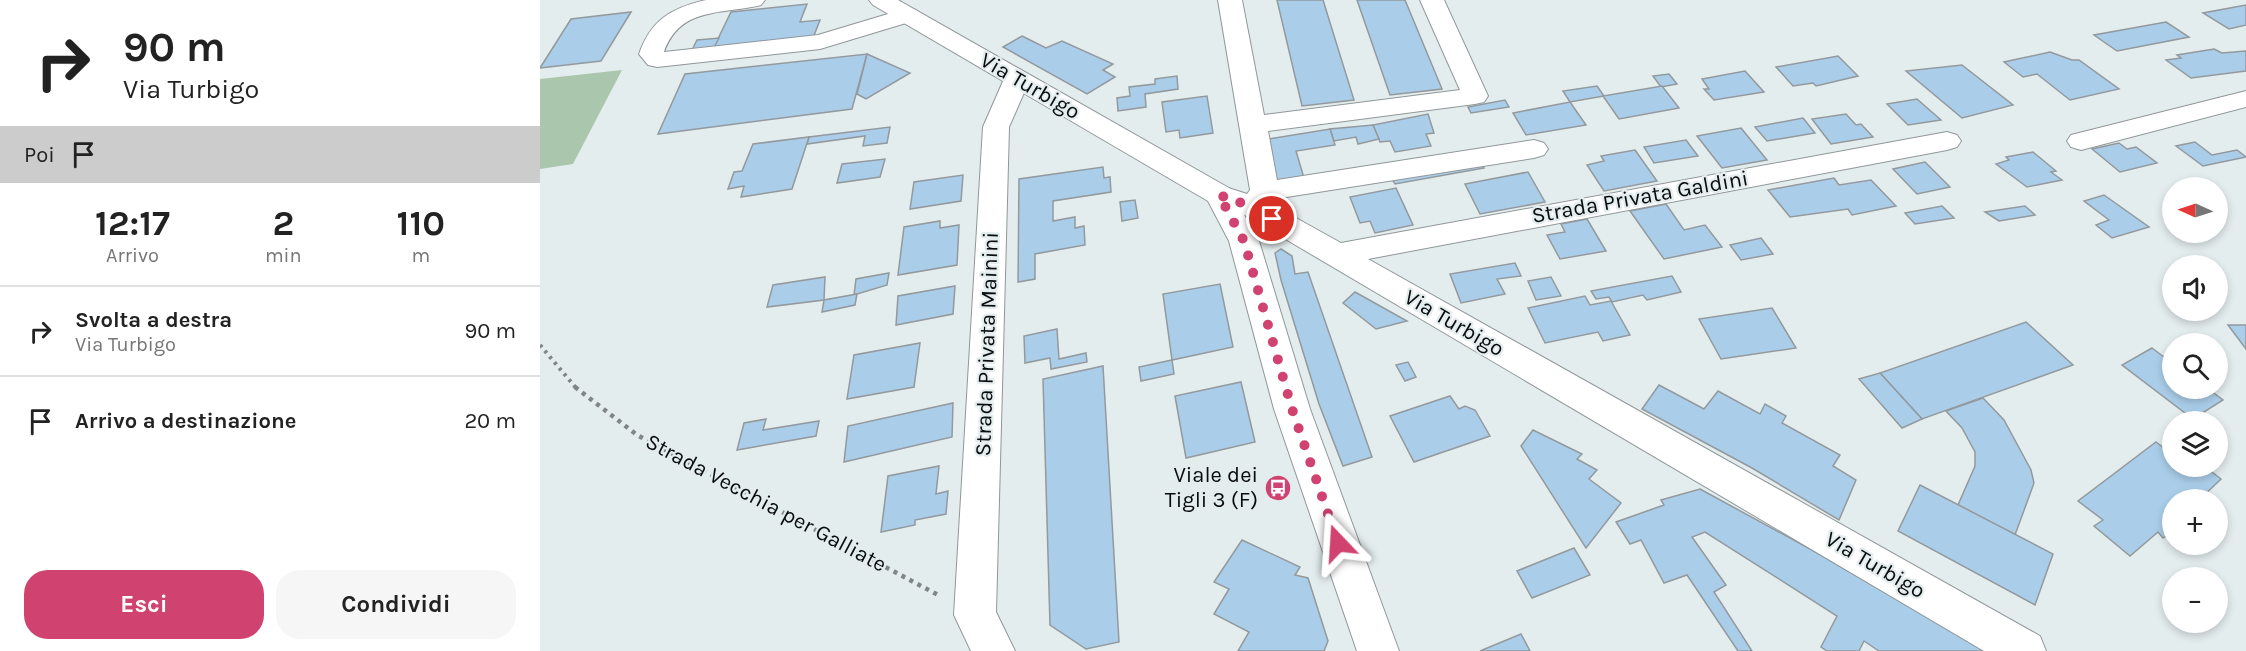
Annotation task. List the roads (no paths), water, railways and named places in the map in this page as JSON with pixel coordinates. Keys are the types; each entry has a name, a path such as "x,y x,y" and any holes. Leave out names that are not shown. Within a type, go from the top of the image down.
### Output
{"street":[{"path":"753,0 680,13 664,26 654,40 651,54 657,60 820,42 908,15"},
{"name":"Via Turbigo","path":"881,0 1219,195 1259,199 1334,256 2025,651"},
{"path":"1230,0 1252,125 1259,199 1534,148"},
{"path":"1252,125 1475,96 1432,0"},
{"name":"Strada Privata Mainini","path":"994,651 975,615 996,127 1017,79"},
{"path":"2081,141 2246,99"},
{"name":"Strada Privata Galdini","path":"1334,256 1947,141"},
{"path":"1219,195 1244,241 1292,409 1378,651"}],"place":[{"name":"Viale dei Tigli 3 (F)","path":"1278,488"}]}
